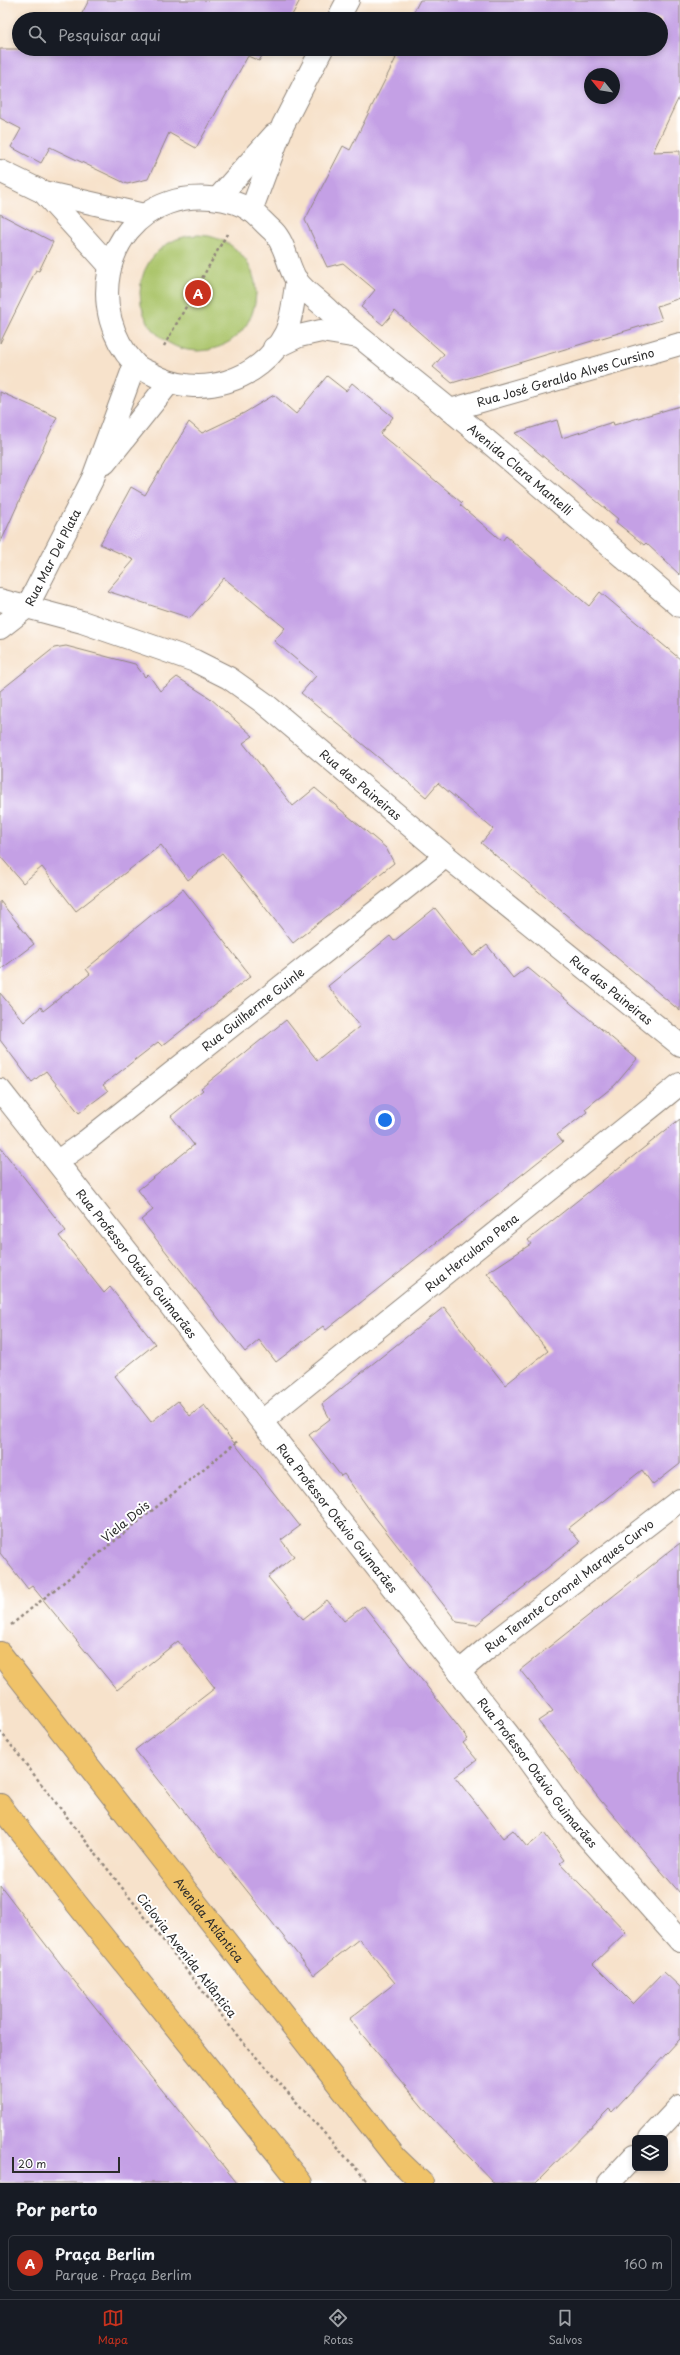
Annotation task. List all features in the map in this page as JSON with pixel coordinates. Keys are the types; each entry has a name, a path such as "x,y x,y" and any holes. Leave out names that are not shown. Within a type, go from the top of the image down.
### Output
{"main road":[{"name":"Avenida Atlântica","path":"0,1653 396,2158 422,2183"},
{"path":"0,1805 76,1903 301,2183"}],"street":[{"path":"342,12 348,0"},
{"path":"246,209 283,125 318,56"},
{"path":"218,198 283,125"},
{"path":"0,171 43,192 144,215"},
{"path":"43,192 109,265"},
{"path":"192,197 218,198 246,209 277,235 297,280 286,333 266,360 240,378 209,386 169,383 142,368 125,350 111,324 105,294 109,265 122,237 144,215 167,203 192,197"},
{"name":"Avenida Clara Mantelli","path":"297,280 358,337 450,410 680,606"},
{"name":"Avenida Clara Mantelli","path":"274,348 299,336 321,331 358,337"},
{"name":"Rua José Geraldo Alves Cursino","path":"450,410 680,344"},
{"name":"Rua Mar Del Plata","path":"0,628 27,607 93,478 142,368"},
{"name":"Rua Mar Del Plata","path":"93,478 169,383"},
{"name":"Rua das Paineiras","path":"0,600 82,622 195,661 229,678 264,703 446,856 680,1045"},
{"name":"Rua Guilherme Guinle","path":"58,1161 86,1141 446,856"},
{"name":"Rua Herculano Pena","path":"262,1421 680,1084"},
{"name":"Rua Professor Otávio Guimarães","path":"0,1090 58,1161 523,1753 568,1815 680,1942"},
{"name":"Rua Tenente Coronel Marques Curvo","path":"459,1672 486,1649 680,1500"},
{"path":"653,2135 680,2106"},
{"path":"608,2183 632,2158"}],"path":[{"path":"142,368 246,209"},
{"name":"Viela Dois","path":"6,1629 262,1421"},
{"name":"Ciclovia Avenida Atlântica","path":"0,1731 240,2039 369,2183"}],"green space":[{"path":"198,235 220,239 230,244 239,252 247,261 252,271 256,293 252,315 247,325 239,334 230,342 220,347 198,351 176,347 166,342 157,334 149,325 144,315 140,293 144,271 149,261 157,252 166,244 176,239"}],"building":[{"path":"89,0 300,0 294,12 83,12"},
{"path":"420,0 680,0 680,95 653,152 680,151 680,298 657,306 662,320 452,383 433,367 444,354 395,311 383,325 361,307 375,290 343,263 327,267 305,220 343,146 350,150 396,58 392,56 668,56 668,12 414,12"},
{"path":"0,49 12,49 12,56 248,56 196,148 169,133 148,179 127,184 50,147 41,163 11,147 21,129 0,118"},
{"path":"248,56 262,56 259,61"},
{"path":"0,214 53,242 39,271 36,270 0,343"},
{"path":"327,376 346,391 352,383 393,417 380,434 462,503 460,505 502,541 506,536 589,606 600,592 680,659 680,1011 481,843 493,829 438,783 426,797 301,693 316,676 274,641 285,628 224,578 190,618 107,591 134,560 100,544 131,487 145,495 189,422 202,433 244,413 274,395 296,414"},
{"path":"0,392 57,417 0,544"},
{"path":"680,406 680,575 646,543 644,545 616,522 618,519 515,433 557,420 562,438 613,422 614,425"},
{"path":"66,646 135,664 145,677 148,674 160,691 177,677 210,698 253,736 243,743 293,806 315,788 386,848 394,863 293,943 222,853 188,880 161,845 76,911 42,867 23,883 0,856 0,691 54,648"},
{"path":"183,889 251,976 162,1046 158,1042 103,1085 108,1091 79,1113 46,1071 32,1082 0,1040 0,993 24,1022 41,1007 43,1011 90,974 86,969"},
{"path":"0,901 34,944 0,970"},
{"path":"435,908 473,956 487,945 513,978 527,967 637,1059 615,1085 585,1109 587,1112 557,1135 563,1142 326,1330 323,1326 276,1362 259,1340 245,1352 141,1220 153,1210 138,1190 194,1145 171,1116 203,1090 201,1088 286,1020 317,1060 360,1026 328,986 390,936 394,941"},
{"path":"680,1119 680,1464 653,1485 642,1470 569,1528 580,1542 476,1625 457,1622 374,1516 344,1474 341,1476 309,1435 330,1419 322,1404 444,1307 505,1385 548,1351 487,1273 531,1244 528,1240"},
{"path":"0,1147 66,1231 59,1236 104,1293 110,1287 155,1344 115,1376 151,1422 178,1401 190,1416 204,1405 300,1526 281,1540 294,1556 268,1577 303,1619 327,1600 344,1621 364,1606 468,1739 463,1743 477,1760 455,1777 503,1838 513,1830 527,1847 544,1833 564,1860 560,1863 626,1932 593,1964 633,2004 664,1972 680,1987 680,2039 612,2112 609,2109 536,2183 494,2183 431,2117 349,2019 395,1983 359,1939 314,1975 135,1750 215,1688 178,1641 117,1690 32,1586 28,1589 0,1553"},
{"path":"680,1543 680,1893 601,1801 538,1721 553,1711 520,1670"},
{"path":"0,1885 63,1967 237,2183 0,2183"}],"place":[{"name":"Praça Berlim","path":"198,293"}]}
